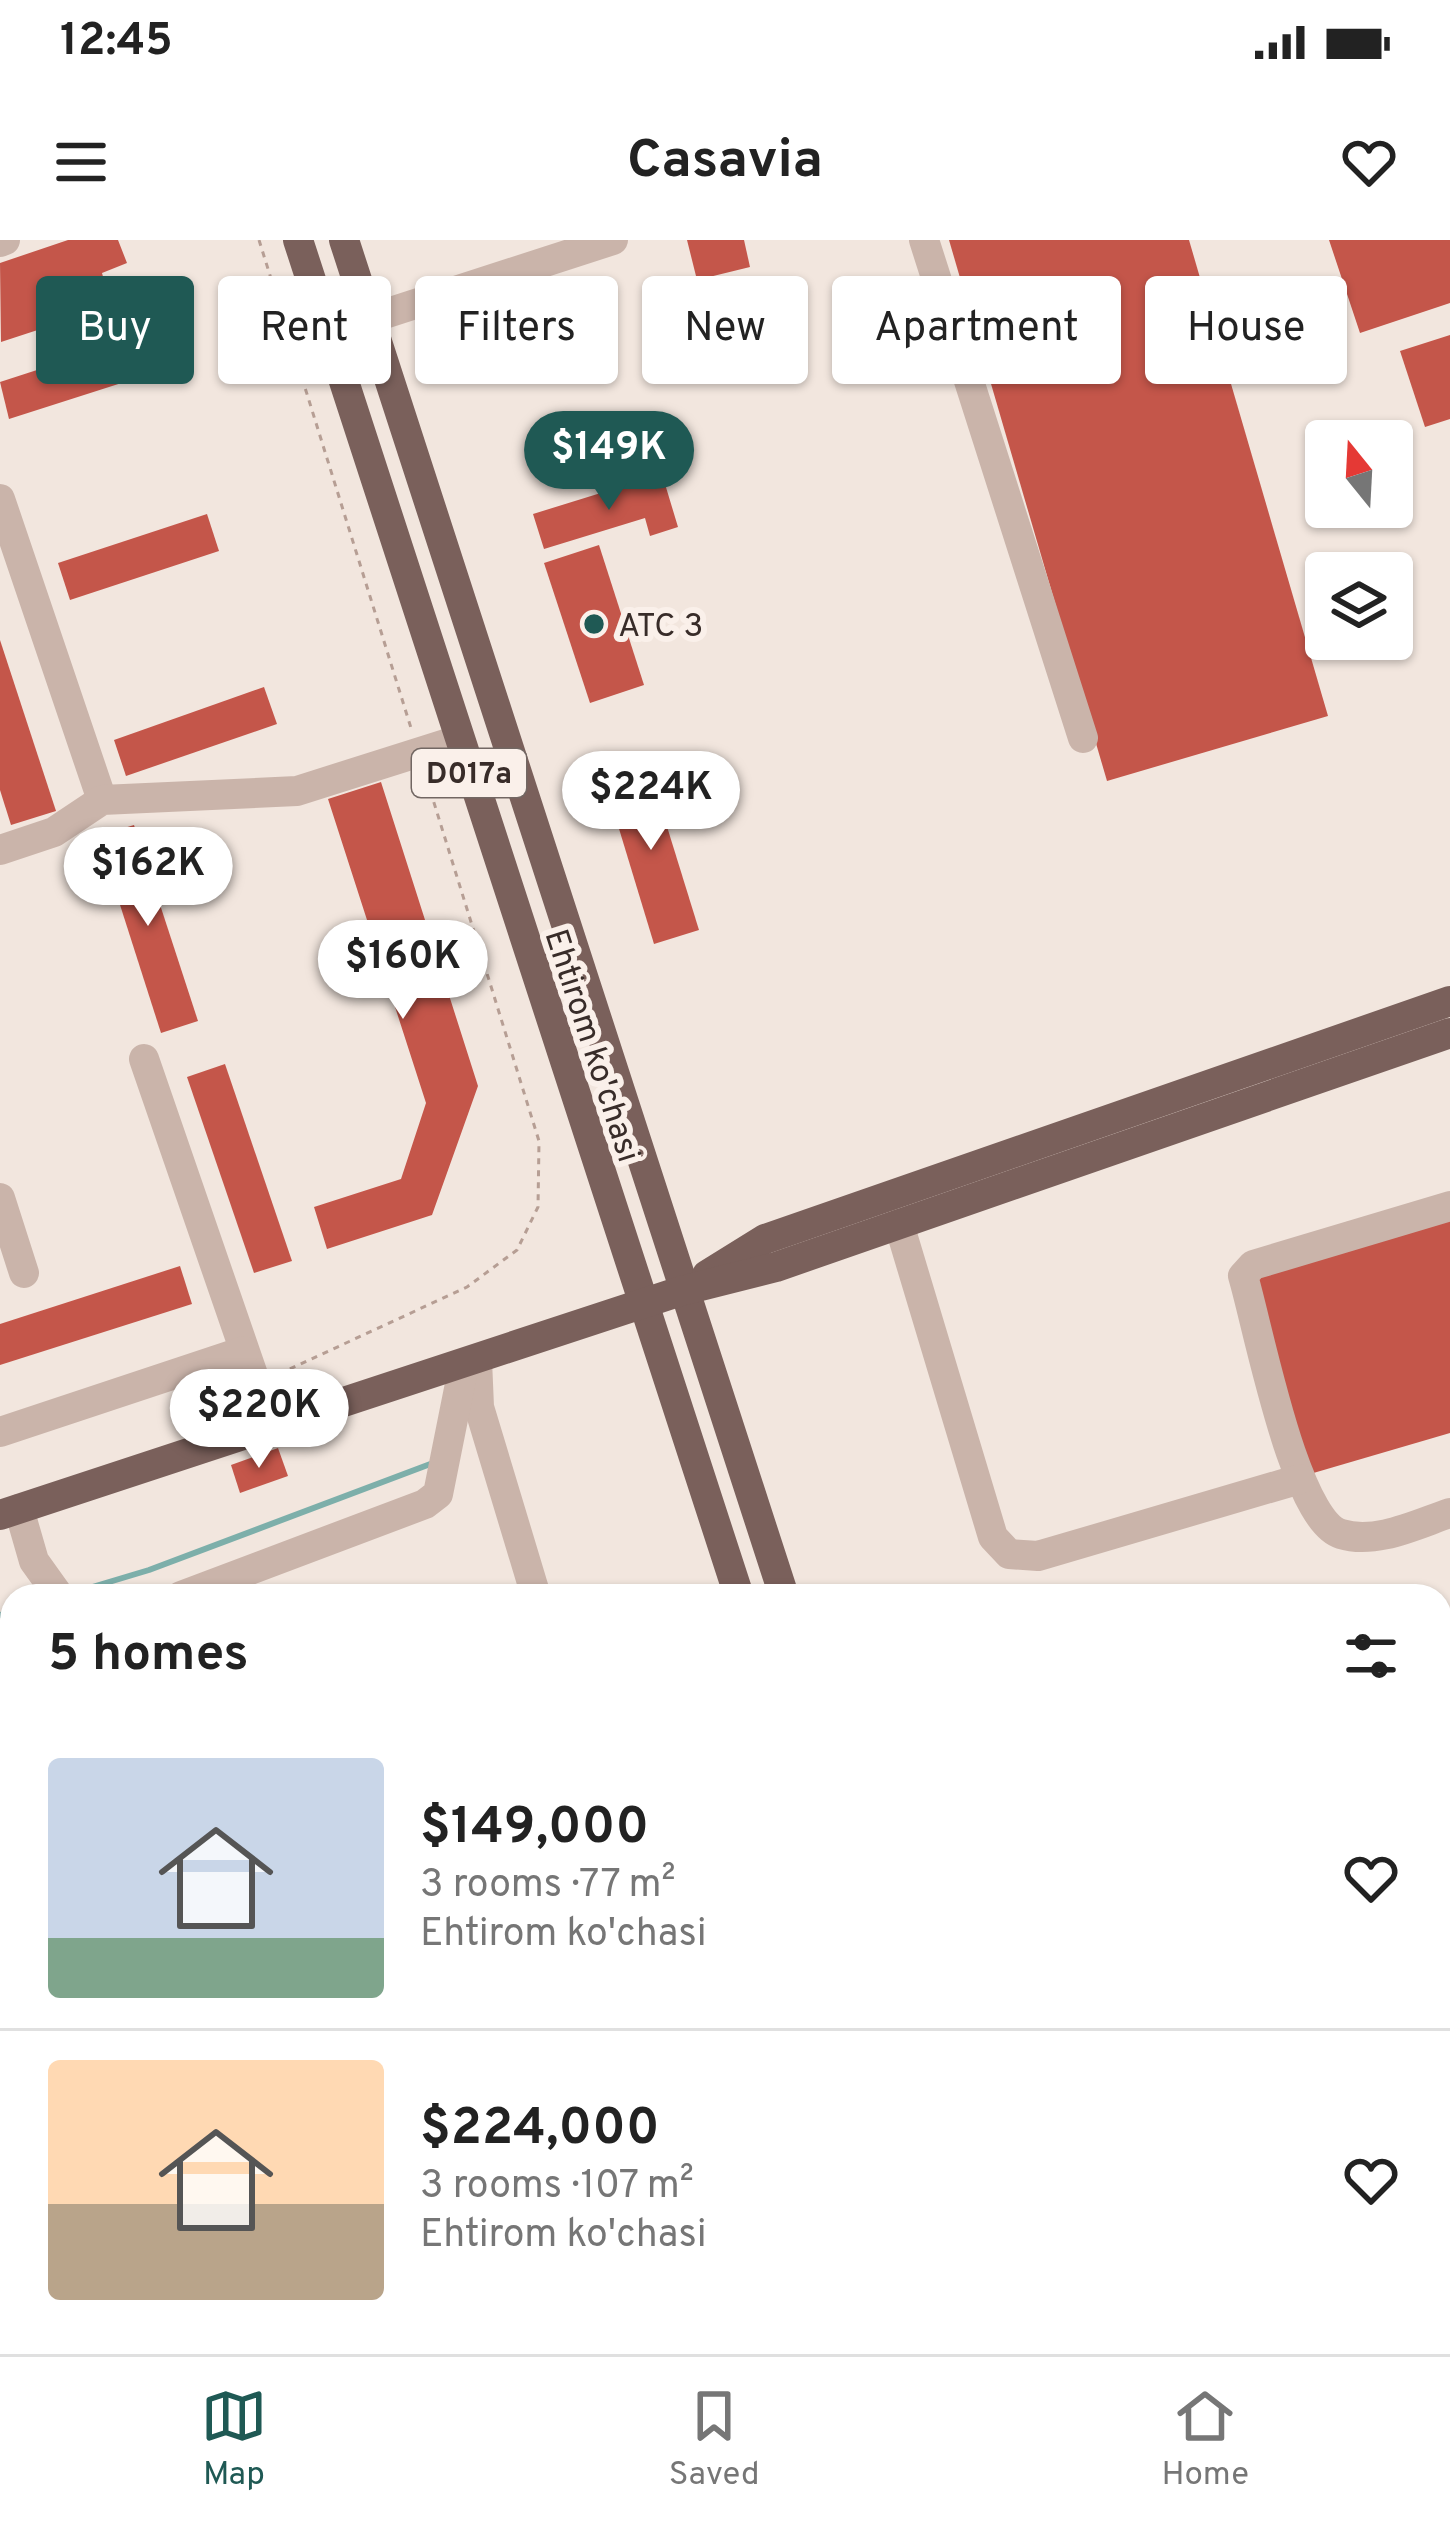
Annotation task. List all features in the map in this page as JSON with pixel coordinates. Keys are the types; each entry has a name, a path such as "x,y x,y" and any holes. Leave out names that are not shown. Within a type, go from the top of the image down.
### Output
{"main road":[{"name":"Ehtirom ko'chasi","path":"298,240 640,1305 735,1584"},
{"name":"Ehtirom ko'chasi","path":"344,240 355,276"},
{"name":"Ehtirom ko'chasi","path":"390,384 780,1584"},
{"path":"681,1291 765,1239 1450,1001"},
{"path":"9,1512 681,1291 776,1267 1450,1033"}],"street":[{"path":"391,312 614,240"},
{"path":"925,240 1083,738"},
{"path":"0,500 102,800"},
{"path":"0,850 54,832 102,800 203,800 297,791 458,740"},
{"path":"144,1059 271,1427"},
{"path":"0,1198 24,1274"},
{"path":"1450,1206 1246,1270 1300,1479 1324,1526 1344,1535 1380,1536 1450,1513"},
{"path":"899,1224 994,1537 1009,1554 1038,1556 1300,1479"},
{"path":"0,1432 244,1351"},
{"path":"213,1584 425,1504 438,1494 471,1362"},
{"path":"471,1362 479,1407 532,1584"},
{"path":"9,1512 51,1584"}],"path":[{"path":"256,1385 467,1287 517,1250 538,1208 539,1142 259,240"}],"building":[{"path":"68,240 118,240 127,263 103,276 36,276 36,331 1,342 0,263"},
{"path":"687,240 744,240 750,267 696,276"},
{"path":"949,240 1189,240 1200,276 1145,276 1145,384 1231,384 1305,637 1305,660 1312,660 1328,716 1107,781 991,384 1121,384 1121,276 960,276"},
{"path":"1329,240 1450,240 1450,303 1360,333 1347,294 1347,276 1341,276"},
{"path":"1450,335 1450,419 1425,427 1400,351"},
{"path":"36,370 36,384 118,384 9,419 0,382"},
{"path":"662,474 678,527 650,536 645,518 544,549 533,514"},
{"path":"207,514 219,551 70,600 58,563"},
{"name":"АТС 3","path":"599,545 644,685 590,703 544,563"},
{"path":"0,640 56,811 11,825 0,790"},
{"path":"264,687 277,724 126,776 114,740"},
{"path":"647,762 699,930 654,944 603,776"},
{"path":"381,782 478,1086 432,1215 327,1249 314,1207 401,1179 426,1103 328,799"},
{"path":"134,825 198,1021 161,1033 98,836"},
{"path":"225,1064 292,1261 254,1273 187,1077"},
{"path":"1450,1210 1450,1433 1310,1474 1250,1270"},
{"path":"180,1266 192,1304 0,1365 0,1324"},
{"path":"278,1448 288,1476 240,1493 231,1465"}],"waterway":[{"path":"102,1584 433,1463"}],"place":[{"name":"АТС 3","path":"594,624"}]}
